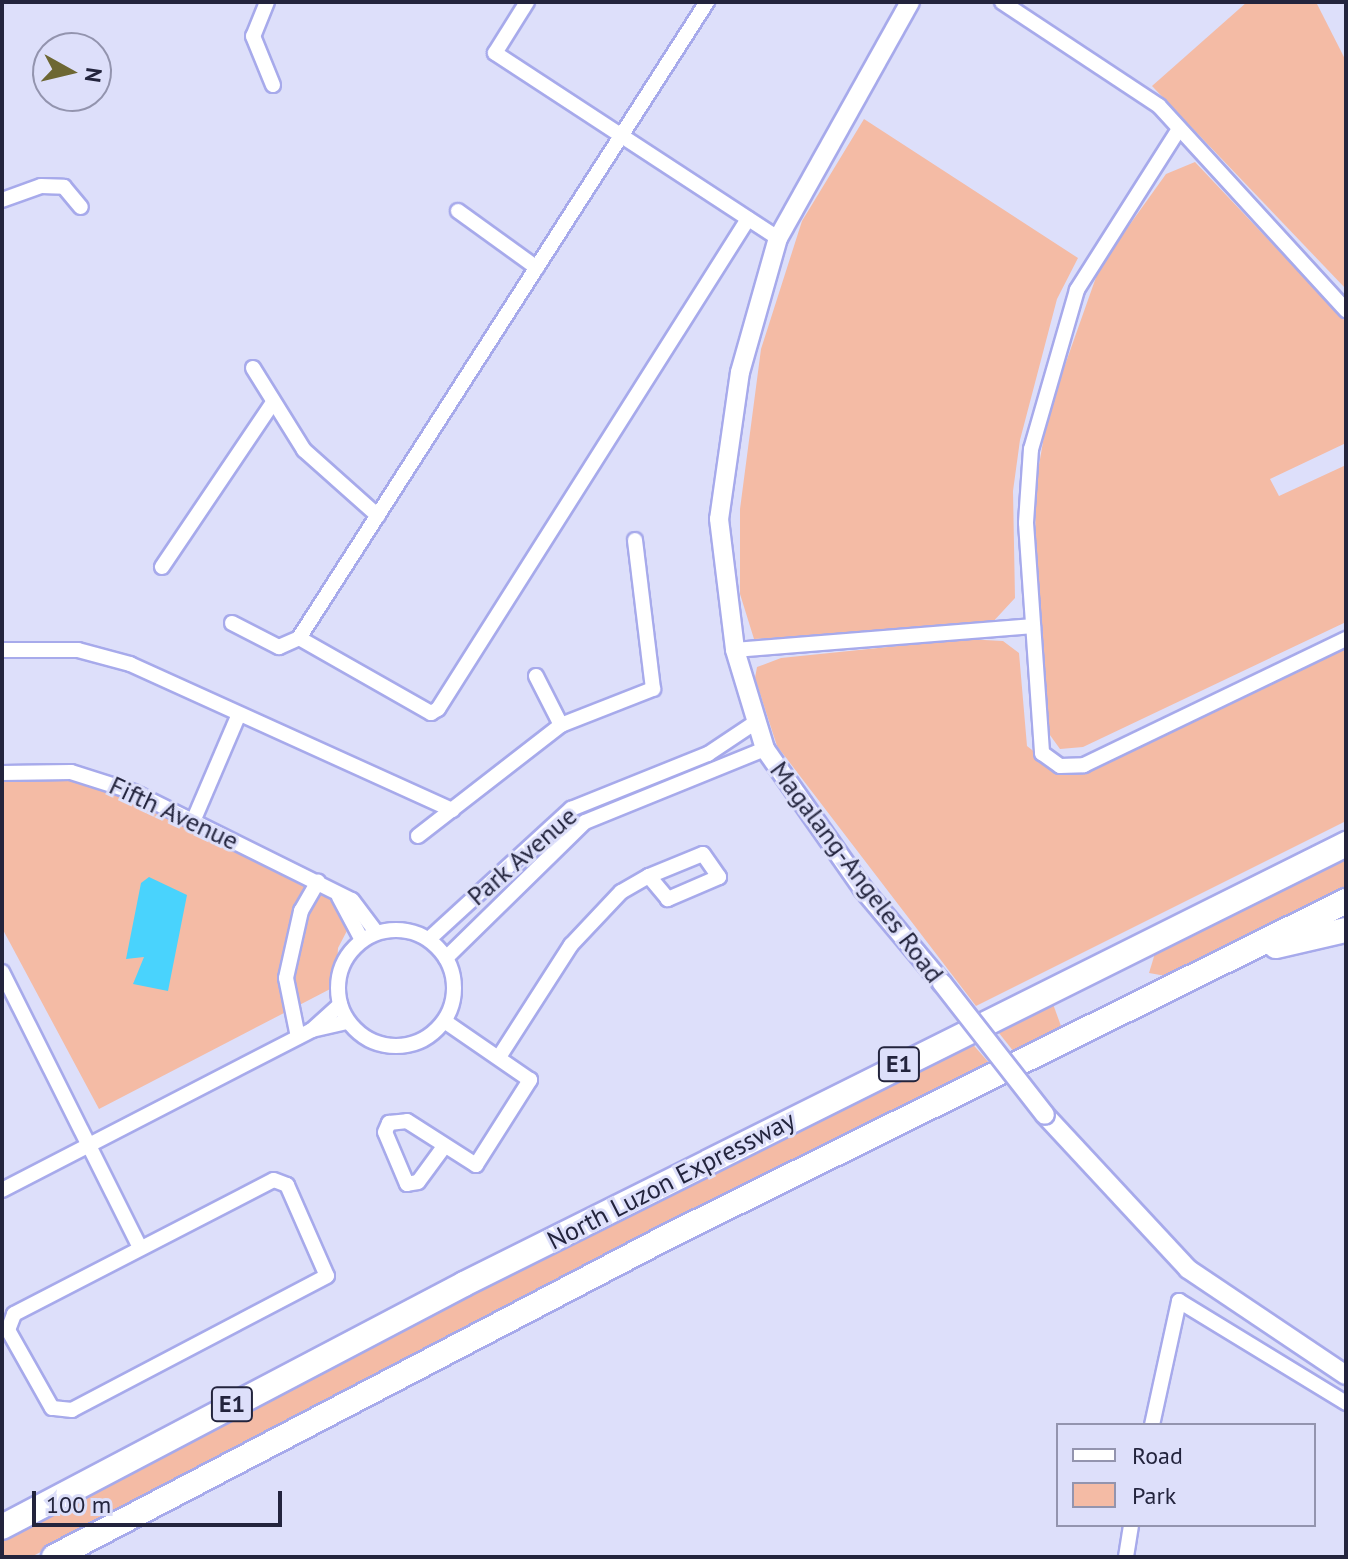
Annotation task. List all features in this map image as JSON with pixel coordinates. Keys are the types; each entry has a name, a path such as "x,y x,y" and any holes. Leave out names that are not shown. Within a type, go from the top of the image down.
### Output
{"highway":[{"name":"North Luzon Expressway","path":"2,1527 464,1284 1343,845"},
{"name":"North Luzon Expressway","path":"54,1557 667,1237 1346,901"},
{"path":"1227,958 1346,930"}],"main road":[{"name":"Magalang-Angeles Road","path":"910,2 778,238 724,447 719,519 735,650 753,724 765,749 846,866 1045,1115 1188,1269 1346,1375"}],"street":[{"path":"267,2 253,36 273,85"},
{"path":"527,2 495,53 778,238"},
{"path":"232,623 279,647 299,638 707,2"},
{"path":"1002,2 1159,106 1346,310"},
{"path":"1179,129 1099,251 1061,336 1026,488 1042,753 1060,766 1084,765 1346,639"},
{"path":"2,200 41,186 64,187 81,207"},
{"path":"458,211 537,268"},
{"path":"299,638 431,713 438,709 748,219"},
{"path":"253,368 272,404 333,482 378,516"},
{"path":"162,567 272,404"},
{"path":"418,836 561,725 653,689 635,540"},
{"path":"735,650 1033,626"},
{"path":"2,650 78,650 130,664 452,810"},
{"path":"536,676 561,725"},
{"path":"194,819 239,714"},
{"name":"Park Avenue","path":"429,939 571,809 708,754 753,724"},
{"name":"Park Avenue","path":"446,958 585,822 765,749"},
{"name":"Fifth Avenue","path":"2,773 91,776 194,819 352,900 376,932"},
{"path":"571,809 585,822"},
{"path":"501,1054 595,914 649,876 703,854 719,877 668,899 649,876"},
{"path":"511,864 525,878"},
{"path":"298,1037 286,978 301,911 318,882"},
{"name":"Fifth Avenue","path":"337,894 362,940"},
{"path":"411,931 429,939 446,958 454,990 444,1021 400,1046 367,1039 348,1022 340,1005 338,977 362,940 376,932 411,931"},
{"path":"4,982 140,1247"},
{"path":"312,1030 340,1005"},
{"path":"443,1148 418,1182 407,1184 385,1132 389,1123 407,1121 443,1148 476,1165 529,1085 527,1076 501,1054 444,1021"},
{"path":"2,1190 312,1030 348,1022"},
{"path":"279,1180 327,1276 72,1410 52,1408 7,1321 140,1247 279,1180"},
{"path":"1152,1423 1179,1301 1346,1403"},
{"path":"1126,1557 1131,1527"}],"green space":[{"path":"1247,2 1316,2 1346,61 1346,289 1152,86"},
{"path":"864,119 1078,258 1057,299 1020,440 1013,491 1015,598 990,625 754,639 740,594 740,509 761,349 802,221"},
{"path":"1195,162 1346,322 1346,443 1270,479 1279,496 1346,465 1346,622 1083,747 1060,749 1047,731 1036,578 1035,488 1048,413 1100,266 1166,174"},
{"path":"966,639 1003,641 1019,653 1027,746 1059,771 1091,767 1346,647 1346,821 976,1006 777,746 755,678 757,667 781,658"},
{"path":"44,772 102,782 335,898 351,923 338,948 336,986 99,1109 2,928 2,779"},
{"path":"1346,857 1346,890 1166,976 1149,973 1156,950"},
{"path":"1053,1004 1061,1026 1014,1052 995,1028"},
{"path":"969,1040 990,1064 31,1557 2,1557 2,1537"}],"water":[{"path":"149,877 187,895 168,991 133,984 144,957 126,959 141,883"}]}
